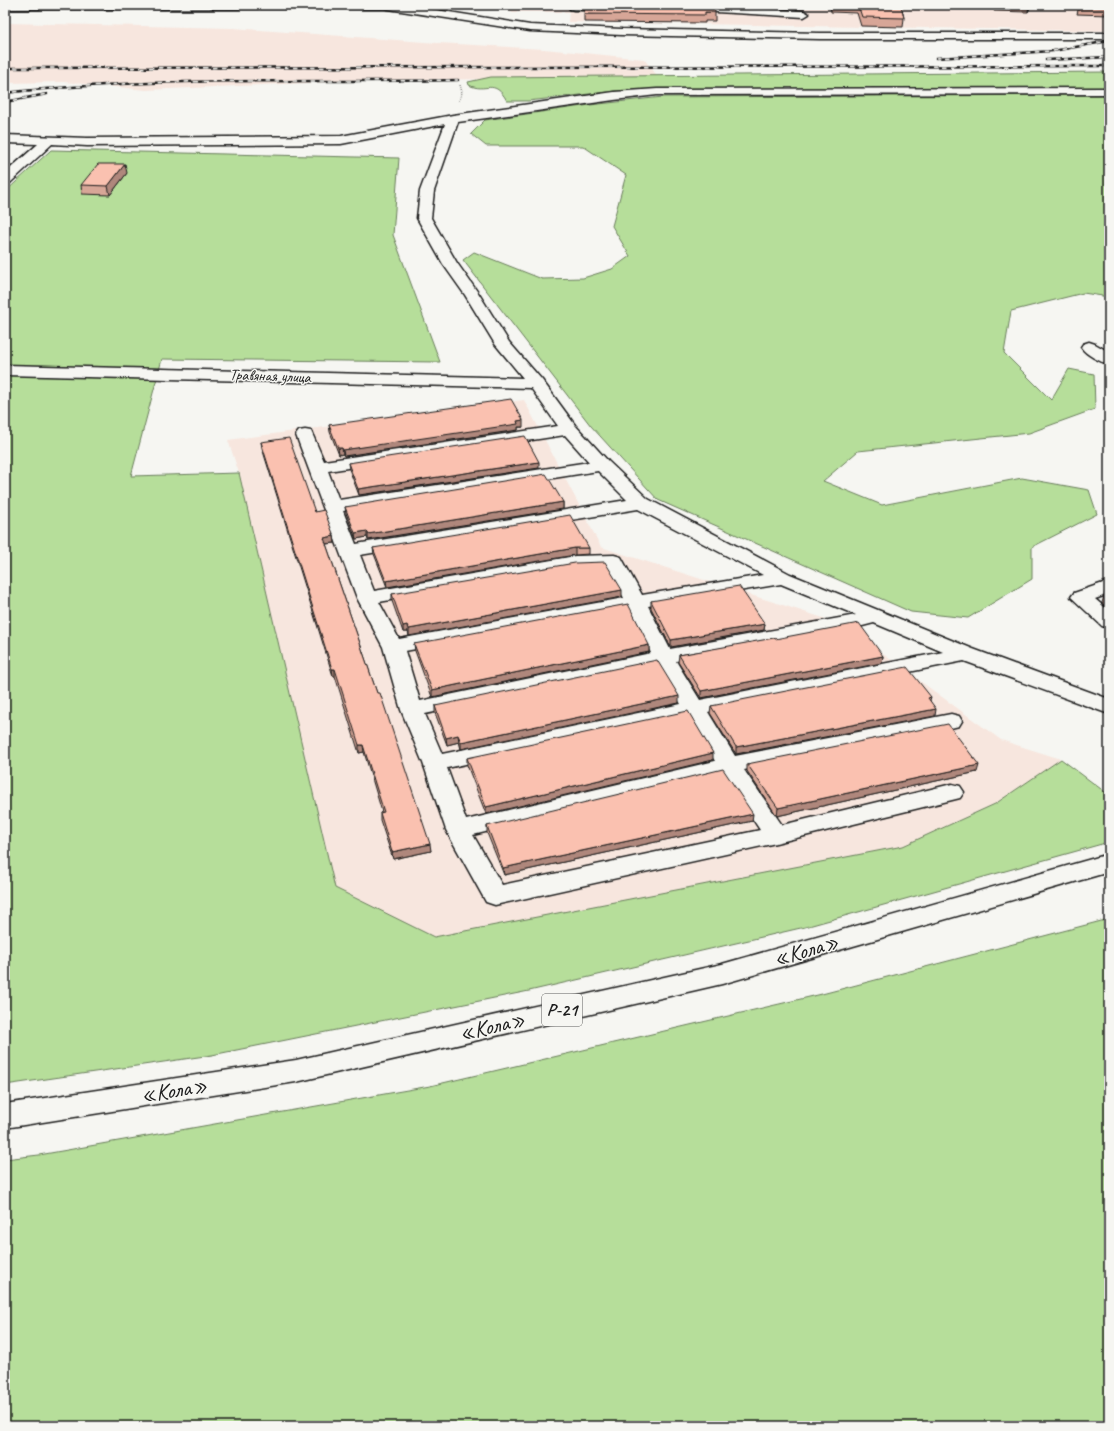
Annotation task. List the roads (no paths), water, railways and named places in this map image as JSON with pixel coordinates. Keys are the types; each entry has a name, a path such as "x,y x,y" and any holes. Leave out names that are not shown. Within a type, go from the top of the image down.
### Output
{"main road":[{"path":"5,6 402,5"},
{"path":"386,6 530,28 622,32 820,36 1109,36"},
{"path":"574,7 622,7"},
{"path":"677,8 804,10 806,27 820,36"},
{"path":"484,12 486,18 493,23"},
{"path":"5,139 47,142 341,140 453,119 614,96 657,92 1109,91"},
{"path":"453,119 427,191 424,218 450,264 472,294 503,344 536,383 569,429 602,465 641,503 783,578 966,654 1109,707"},
{"path":"5,180 47,142"},
{"path":"1089,347 1109,359"},
{"name":"Травяная улица","path":"5,370 536,383"},
{"path":"318,468 569,429"},
{"path":"305,435 367,598 393,647 412,710 434,763 458,830 495,896 776,835 952,792"},
{"path":"333,507 602,465"},
{"path":"349,551 641,503"},
{"path":"367,598 575,562 614,561 663,657 729,765 776,835"},
{"path":"393,647 636,602 783,578"},
{"path":"1109,587 1081,597 1109,622"},
{"path":"412,710 663,657 843,625 877,616"},
{"path":"434,763 694,708 966,654"},
{"path":"458,830 729,765 951,722"},
{"name":"«Кола»","path":"5,1116 296,1071 730,972 1109,863"}],"railway":[{"path":"936,58 1053,51 1109,41"},
{"path":"1046,60 1109,57"},
{"path":"5,68 1109,66"},
{"path":"5,93 118,84 174,82 458,80"},
{"path":"5,102 47,94"}]}
